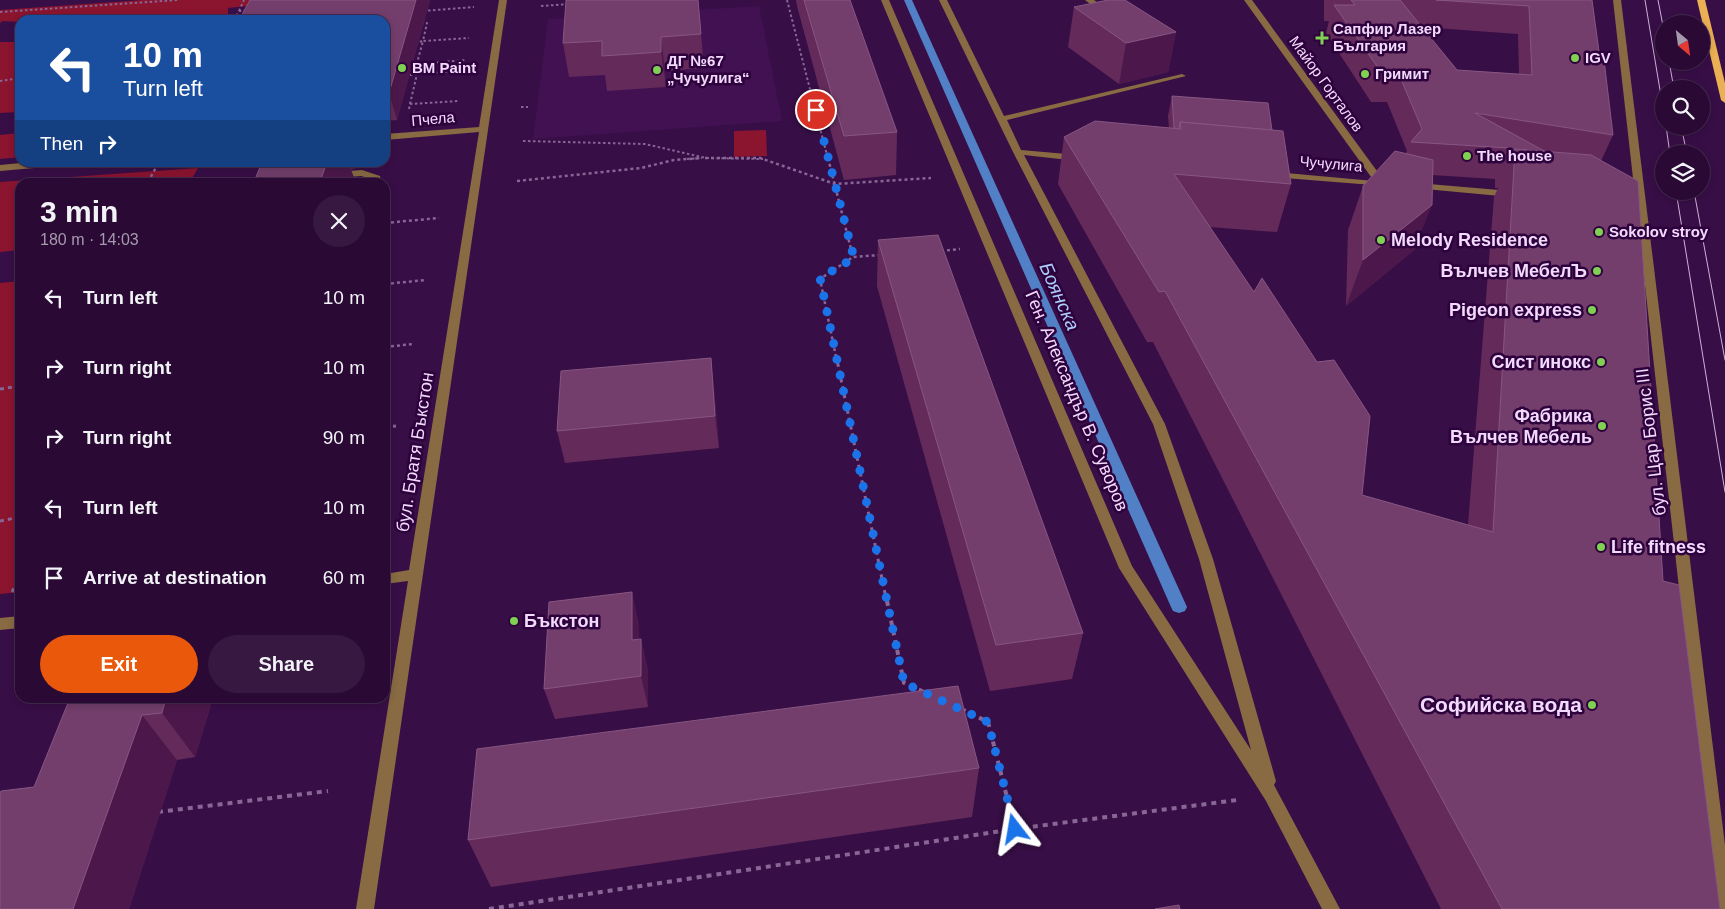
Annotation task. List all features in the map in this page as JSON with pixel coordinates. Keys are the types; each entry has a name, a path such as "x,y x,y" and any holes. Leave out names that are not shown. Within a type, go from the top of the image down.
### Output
{"main road":[{"path":"1701,0 1725,100"}],"street":[{"name":"бул. Братя Бъкстон","path":"365,909 503,0"},
{"name":"Ген. Александър В. Суворов","path":"885,0 1126,568 1272,796 1332,909"},
{"name":"Ген. Александър В. Суворов","path":"943,0 1018,152 1159,424 1206,559 1272,796"},
{"path":"1089,0 1106,12"},
{"name":"Майор Горталов","path":"1248,0 1386,184"},
{"name":"бул. Цар Борис III","path":"1616,0 1638,205 1724,909"},
{"path":"1002,119 1182,76"},
{"name":"Пчела","path":"390,137 483,129"},
{"path":"1018,152 1086,159"},
{"path":"0,168 15,167"},
{"path":"326,176 362,173 377,178"},
{"name":"Чучулига","path":"1268,174 1386,184"},
{"path":"1408,186 1517,195"},
{"path":"390,578 416,575"},
{"path":"0,624 15,622"}],"path":[{"path":"0,12 178,0"},
{"path":"236,15 244,0"},
{"path":"561,0 561,5"},
{"path":"787,0 854,258"},
{"path":"541,6 570,4"},
{"path":"416,12 480,6"},
{"path":"238,11 254,10"},
{"path":"410,104 427,23 418,24"},
{"path":"419,42 475,38"},
{"path":"417,64 470,60"},
{"path":"410,75 467,70"},
{"path":"0,81 15,79"},
{"path":"521,107 528,107"},
{"path":"522,142 645,144 706,158"},
{"path":"517,181 641,168 674,160 706,158 760,158 835,184 961,177"},
{"path":"150,178 156,167"},
{"path":"390,223 439,218"},
{"path":"932,251 990,247"},
{"path":"883,255 854,258 820,278 904,683 929,694"},
{"path":"390,284 426,280"},
{"path":"390,346 413,344"},
{"path":"0,389 15,387"},
{"path":"390,427 396,426"},
{"path":"0,521 15,518"},
{"path":"954,706 988,722 1015,829"},
{"path":"155,813 328,791"},
{"path":"489,909 1015,829 1272,796"}],"shaded area":[{"path":"143,0 251,0 248,6 228,8 228,15 15,15 15,22 3,21 0,23 0,10"},
{"name":"ДГ №67 „Чучулига“","path":"759,6 782,121 533,139 548,19"},
{"path":"0,42 15,42 15,112 0,113"},
{"path":"766,130 767,156 734,157 734,131"},
{"path":"15,134 15,158 0,159 0,135"},
{"path":"198,168 192,178 57,178"},
{"path":"15,181 15,250 0,252 0,182"},
{"path":"15,282 15,592 0,594 0,283"}],"building":[{"path":"250,0 416,0 390,90 390,15 242,15"},
{"path":"566,0 698,0 701,34 661,37 661,52 602,56 602,41 563,43"},
{"path":"804,0 850,0 897,132 844,136"},
{"path":"1108,0 1125,0 1176,32 1126,43 1074,7"},
{"path":"1351,0 1400,0 1457,70 1532,75 1529,6 1436,0 1592,0 1600,59 1604,60 1613,135 1475,113 1546,152 1515,149 1511,157 1508,157 1509,148 1411,142 1422,129 1398,72 1381,72 1334,5 1355,5"},
{"path":"1172,96 1268,103 1272,130 1180,122 1179,129 1174,128"},
{"path":"1095,121 1181,129 1180,122 1283,131 1291,184 1174,174 1254,292 1262,278 1317,362 1334,360 1370,416 1362,495 1493,532 1515,149 1591,155 1638,181 1663,581 1679,585 1720,909 1502,909 1165,291 1159,292 1064,137"},
{"path":"1395,151 1433,160 1432,205 1363,260 1363,186"},
{"path":"260,167 325,167 321,178 256,178"},
{"path":"938,235 1083,633 996,645 878,240"},
{"path":"711,358 715,416 557,431 561,371"},
{"path":"632,592 632,640 641,639 641,676 544,689 549,602"},
{"path":"958,686 979,768 468,840 477,749"},
{"path":"68,703 165,703 162,713 142,715 73,909 0,909 0,793 1,791 34,787"},
{"path":"1179,905 1180,909 1155,909"}],"waterway":[{"name":"Боянска","path":"908,0 1179,607"}],"tram line":[{"path":"1645,0 1658,80"},
{"path":"1658,0 1661,15"},
{"path":"1671,70 1672,80"},
{"path":"1667,135 1669,145"},
{"path":"1683,135 1685,145"},
{"path":"1677,200 1725,492"},
{"path":"1696,200 1725,360"}],"place":[{"name":"Сапфир Лазер България","path":"1322,38"},
{"name":"IGV","path":"1575,58"},
{"name":"BM Paint","path":"402,68"},
{"name":"ДГ №67 „Чучулига“","path":"657,70"},
{"name":"Гримит","path":"1365,74"},
{"name":"The house","path":"1467,156"},
{"name":"Sokolov stroy","path":"1599,232"},
{"name":"Melody Residence","path":"1381,240"},
{"name":"Вълчев МебелЪ","path":"1597,271"},
{"name":"Pigeon express","path":"1592,310"},
{"name":"Сист инокс","path":"1601,362"},
{"name":"Фабрика Вълчев Мебель","path":"1602,426"},
{"name":"Life fitness","path":"1601,547"},
{"name":"Бъкстон","path":"514,621"},
{"name":"Софийска вода","path":"1592,705"}],"route":[{"path":"816,110 854,258 820,278 904,683 988,722 1015,829"}]}
